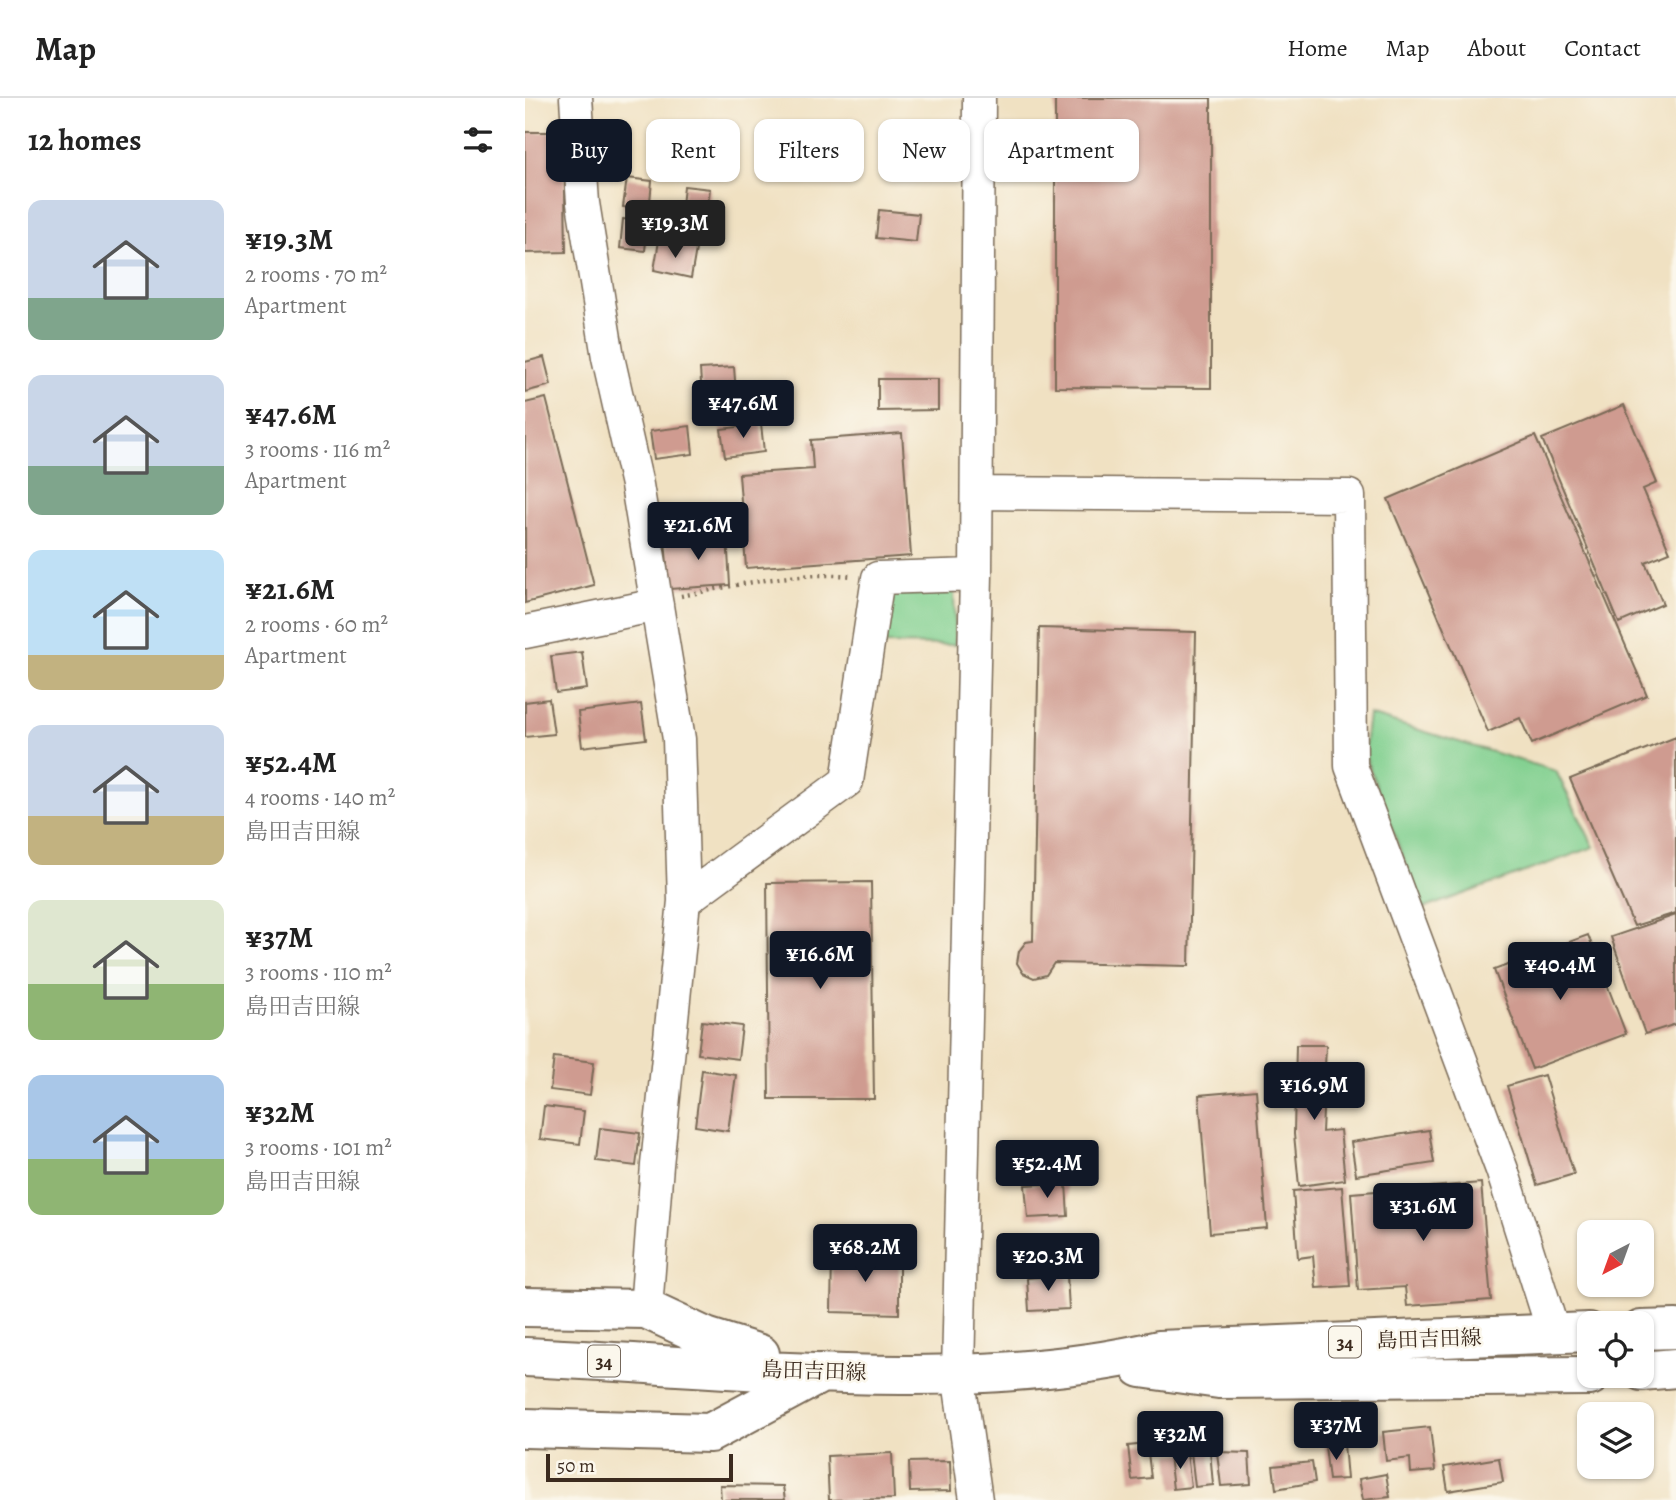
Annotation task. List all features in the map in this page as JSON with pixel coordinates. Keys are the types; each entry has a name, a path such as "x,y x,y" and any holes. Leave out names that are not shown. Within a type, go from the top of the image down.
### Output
{"main road":[{"path":"525,1307 646,1309 706,1337 822,1373"},
{"path":"1654,1330 1676,1329"},
{"name":"島田吉田線","path":"525,1357 822,1373 958,1373 1103,1363 1159,1350 1571,1333"},
{"name":"島田吉田線","path":"1103,1363 1219,1379 1577,1376"},
{"path":"1654,1370 1676,1368"},
{"path":"525,1428 710,1433 822,1373"}],"street":[{"path":"576,98 583,204 608,357 638,485 679,739 684,901 657,1165 646,1309"},
{"path":"976,1500 958,1373 976,575 979,98"},
{"path":"977,493 1349,496 1351,766 1502,1170 1571,1333"},
{"path":"684,901 847,781 878,578 976,575"},
{"path":"525,632 657,603"}],"path":[{"path":"657,603 751,582 832,574 878,578"}],"green space":[{"path":"900,580 954,582 955,645 879,644 880,599"},
{"path":"1369,715 1556,771 1594,847 1422,909 1364,753"}],"building":[{"path":"1055,98 1211,98 1211,388 1055,387 1055,182 1139,182 1139,119 1055,119"},
{"path":"525,132 546,132 546,182 565,182 566,252 525,253"},
{"path":"632,179 652,182 649,211 623,207 626,182 632,182"},
{"path":"684,186 710,189 706,219 681,216"},
{"path":"879,210 919,214 916,242 876,238"},
{"path":"623,219 648,222 645,251 620,248"},
{"path":"659,241 696,249 691,278 654,270"},
{"path":"544,357 551,385 525,392 525,362"},
{"path":"734,367 736,394 702,397 700,369"},
{"path":"878,379 938,379 938,410 878,411"},
{"path":"546,398 594,585 525,603 525,403"},
{"path":"1624,405 1657,483 1643,489 1670,552 1645,562 1663,604 1619,623 1542,439"},
{"path":"761,424 764,452 725,457 721,429"},
{"path":"690,426 693,454 654,459 650,431"},
{"path":"902,433 911,556 746,568 739,474 813,469 811,440"},
{"path":"1535,436 1647,695 1532,744 1520,718 1488,732 1388,499"},
{"path":"727,535 730,585 669,589 665,539"},
{"path":"1039,628 1196,632 1189,966 1054,963 1046,975 1034,978 1023,973 1017,963 1019,951 1026,942 1033,941"},
{"path":"582,652 587,689 556,693 551,656"},
{"path":"549,699 554,734 525,737 525,702"},
{"path":"641,704 646,739 582,747 578,712"},
{"path":"1676,737 1676,913 1634,926 1570,779"},
{"path":"871,882 874,1099 769,1099 767,883"},
{"path":"1676,915 1676,1024 1645,1034 1611,937"},
{"path":"1588,935 1626,1034 1532,1069 1494,970"},
{"path":"702,1021 742,1026 738,1059 698,1054"},
{"path":"1296,1045 1326,1045 1322,1132 1340,1130 1345,1180 1299,1186 1294,1134"},
{"path":"554,1057 594,1062 590,1095 550,1090"},
{"path":"702,1070 736,1075 728,1131 695,1126"},
{"path":"1544,1075 1574,1174 1537,1185 1507,1086"},
{"path":"1256,1090 1267,1228 1210,1233 1199,1095"},
{"path":"544,1106 584,1111 580,1144 540,1139"},
{"path":"600,1128 640,1133 636,1166 596,1161"},
{"path":"1429,1130 1434,1163 1356,1175 1351,1142"},
{"path":"1066,1183 1068,1216 1028,1218 1025,1185"},
{"path":"1481,1183 1491,1300 1407,1306 1405,1287 1358,1290 1351,1193"},
{"path":"1342,1187 1350,1286 1316,1288 1313,1256 1298,1258 1293,1191"},
{"path":"832,1255 899,1256 899,1314 831,1312"},
{"path":"1067,1275 1069,1309 1029,1311 1027,1278"},
{"path":"1430,1427 1435,1471 1411,1473 1410,1458 1386,1461 1383,1432"},
{"path":"1147,1444 1151,1478 1132,1480 1128,1446"},
{"path":"1344,1444 1347,1479 1329,1480 1325,1446"},
{"path":"1210,1450 1213,1485 1195,1487 1191,1452"},
{"path":"1217,1452 1249,1453 1251,1484 1221,1486"},
{"path":"892,1453 894,1499 829,1500 827,1456"},
{"path":"1187,1453 1191,1487 1173,1489 1169,1455"},
{"path":"1499,1458 1503,1482 1448,1491 1444,1467"},
{"path":"950,1461 951,1491 910,1492 909,1462"},
{"path":"1312,1462 1315,1482 1276,1489 1273,1466"},
{"path":"1386,1474 1390,1497 1363,1500 1359,1479"},
{"path":"720,1485 783,1486 785,1500 721,1500"}]}
